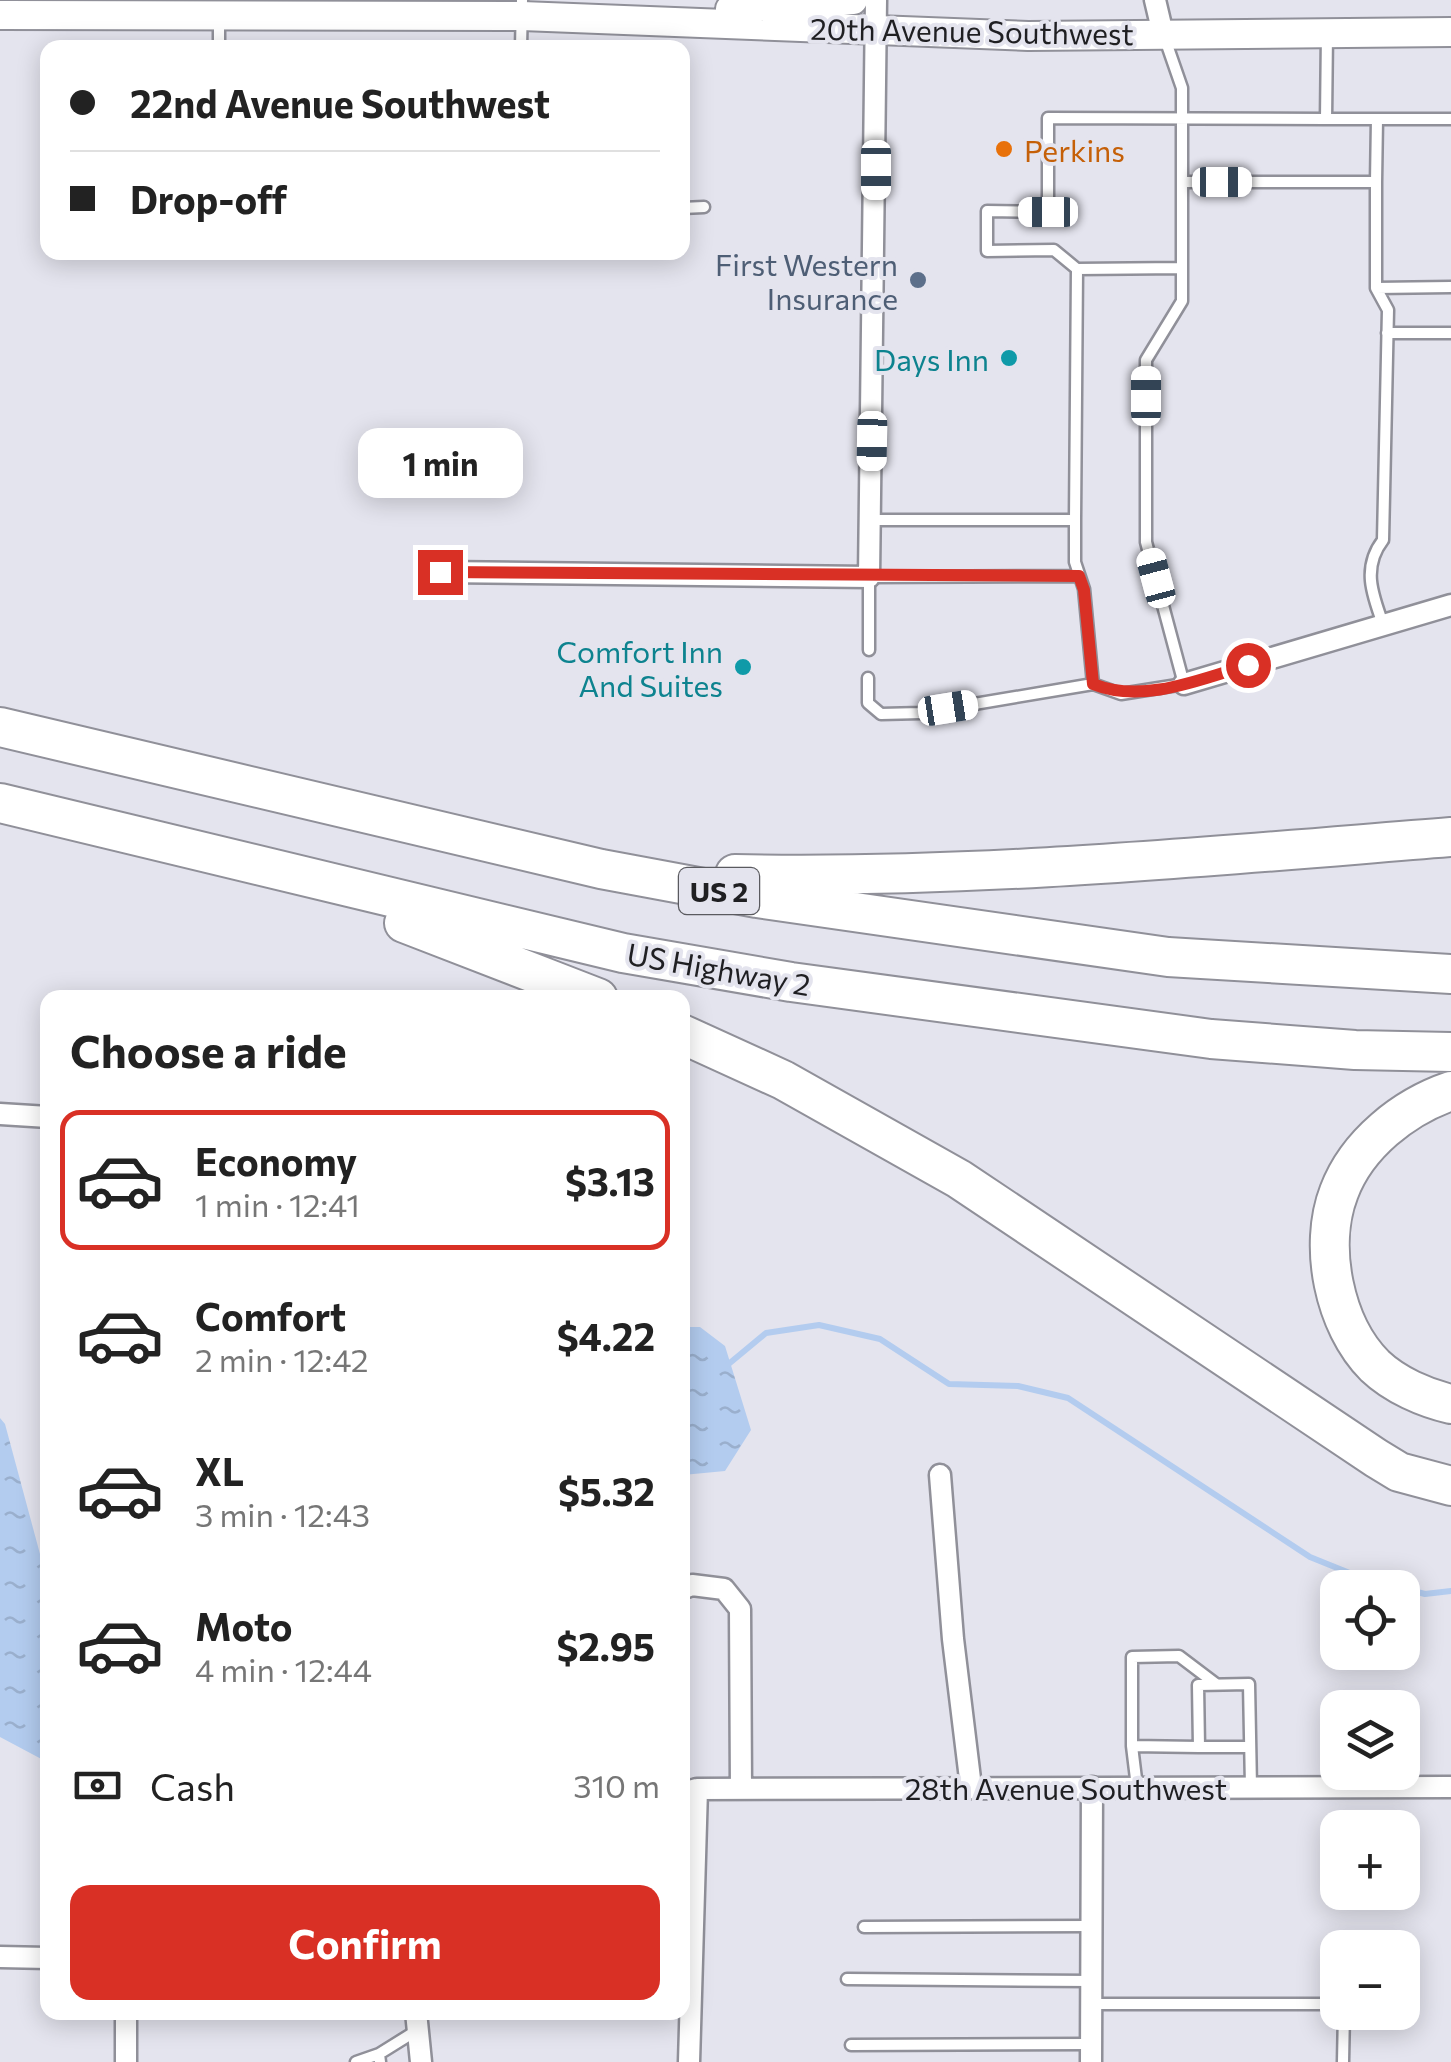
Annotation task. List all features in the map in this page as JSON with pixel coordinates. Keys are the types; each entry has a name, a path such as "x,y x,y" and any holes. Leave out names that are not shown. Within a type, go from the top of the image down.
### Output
{"highway":[{"name":"US 2","path":"0,727 533,853 757,898 1150,955 1451,974"},
{"name":"US Highway 2","path":"0,803 623,952 792,982 1211,1039 1355,1050 1451,1052"},
{"path":"533,853 724,874 858,876 1050,868 1451,837"},
{"path":"218,856 294,888 404,922 578,990"},
{"path":"690,1038 783,1080 943,1169 1376,1458 1399,1472 1451,1486"},
{"path":"1451,1091 1414,1108 1359,1157 1339,1192 1332,1214 1331,1240 1335,1288 1349,1329 1361,1348 1386,1374 1424,1395 1451,1404"}],"street":[{"name":"20th Avenue Southwest","path":"600,18 853,0"},
{"path":"440,572 869,577 876,0"},
{"name":"20th Avenue Southwest","path":"1156,0 1163,34"},
{"name":"20th Avenue Southwest","path":"0,15 219,16 522,8 600,18 1028,36 1451,32"},
{"path":"1184,684 1451,604"},
{"path":"0,1114 40,1116"},
{"path":"940,1476 953,1639 971,1788"},
{"path":"690,1586 724,1589 740,1609 741,1789"},
{"path":"1091,2053 1092,1787"},
{"name":"28th Avenue Southwest","path":"690,1790 1451,1788"},
{"path":"0,1957 40,1958"},
{"path":"126,2020 126,2062"},
{"path":"689,2020 689,2062"},
{"path":"416,2022 421,2062"}],"lane":[{"path":"520,40 522,8"},
{"path":"219,16 220,40"},
{"path":"1326,119 1327,32"},
{"path":"868,678 868,704 881,714 921,712 1093,684 1121,694 1184,684 1146,542 1146,360 1182,301 1182,88 1163,34"},
{"path":"1182,268 1076,269 1054,250 987,251 987,212 1048,212 1048,118 1451,120"},
{"path":"1377,119 1376,288 1388,310 1383,540 1370,556 1372,593 1382,624"},
{"path":"1184,182 1376,182"},
{"path":"690,208 704,207"},
{"path":"1076,269 1075,520 1093,684"},
{"path":"1376,288 1451,287"},
{"path":"1387,333 1451,333"},
{"path":"870,520 1075,520"},
{"path":"869,650 869,577 1079,576"},
{"path":"1137,1786 1132,1746 1132,1657 1179,1656 1216,1684"},
{"path":"1200,1747 1198,1685 1248,1684 1251,1786"},
{"path":"1132,1746 1250,1747"},
{"path":"864,1927 1091,1926"},
{"path":"847,1979 1092,1981"},
{"path":"1092,2004 1320,2004"},
{"path":"356,2062 380,2058 416,2022"},
{"path":"1343,2062 1344,2030"},
{"path":"851,2045 1091,2053"}],"water":[{"path":"690,1327 700,1327 725,1346 751,1430 725,1471 690,1474"},
{"path":"0,1418 5,1424 40,1554 40,1758 0,1737"}],"waterway":[{"path":"725,1367 766,1333 819,1325 880,1339 949,1384 1018,1386 1068,1398 1310,1557 1342,1570"},
{"path":"1420,1593 1451,1591"}],"place":[{"name":"Perkins","path":"1004,149"},
{"name":"First Western Insurance","path":"918,280"},
{"name":"Days Inn","path":"1009,358"},
{"name":"Comfort Inn And Suites","path":"743,667"}],"route":[{"path":"440,572 1079,576 1084,590 1093,684 1121,694 1184,684 1248,665"}]}
